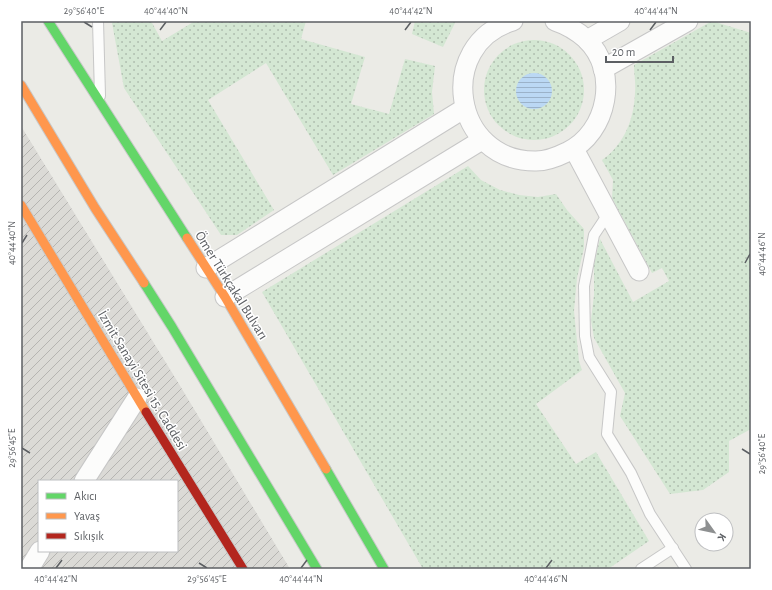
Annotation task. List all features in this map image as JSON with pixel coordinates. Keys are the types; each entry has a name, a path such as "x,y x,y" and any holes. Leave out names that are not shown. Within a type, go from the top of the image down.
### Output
{"main road":[{"name":"Ömer Türkçakal Bulvarı","path":"48,21 225,297 384,569"},
{"path":"21,85 95,208 172,327 317,569"},
{"name":"İzmit Sanayi Sitesi 15. Caddesi","path":"23,214 243,569"}],"street":[{"path":"504,22 483,39 469,59 462,83 465,108 471,125 482,140 498,152 516,159 536,161 556,158 574,149 588,138 598,122 604,106 606,87 603,69 597,54 587,40 569,26 555,21"},
{"path":"587,40 620,21"},
{"path":"603,69 688,21"},
{"path":"206,268 465,108"},
{"path":"225,297 482,140"},
{"path":"574,149 638,271"},
{"path":"85,480 137,398"},
{"path":"29,569 39,552"}],"lane":[{"path":"98,21 100,104"},
{"path":"608,214 594,235 584,286 585,336 589,357 611,392 607,434 632,473 650,514 686,569"},
{"path":"641,569 672,548"}],"shaded area":[{"path":"21,126 179,384 290,569 21,569"}],"green space":[{"path":"114,21 151,21 162,41 195,21 306,21 301,39 365,57 351,104 389,114 405,59 435,66 432,92 434,114 333,175 266,63 208,100 274,210 237,235 221,235 124,88 112,23"},
{"path":"415,21 456,21 443,47 412,34"},
{"path":"712,21 751,33 751,429 729,441 729,472 703,490 670,494 620,416 625,393 594,338 591,320 594,295 594,264 600,239 633,302 669,281 662,268 652,273 612,198 613,180 602,160 610,154 622,139 630,122 633,112 635,93 634,65"},
{"path":"534,40 544,41 562,48 576,62 583,80 583,100 576,118 562,132 544,139 534,140 524,139 506,132 492,118 485,100 484,90 485,80 492,62 506,48 524,41"},
{"path":"468,166 481,180 500,190 519,195 538,197 556,194 567,210 584,229 584,248 577,278 574,311 579,361 582,370 536,404 576,464 596,452 649,541 608,569 423,569 262,292"}],"water":[{"path":"537,73 547,78 551,84 551,98 547,104 541,108 531,109 521,104 517,98 516,88 521,78 527,74"}],"traffic: fast":[{"path":"48,21 187,238"},
{"path":"144,283 317,569"},
{"path":"326,469 384,569"}],"traffic: slow":[{"path":"21,85 95,208 144,283"},
{"path":"21,205 146,412"},
{"path":"187,238 225,297 326,469"}],"traffic: jam":[{"path":"146,412 243,569"}]}
